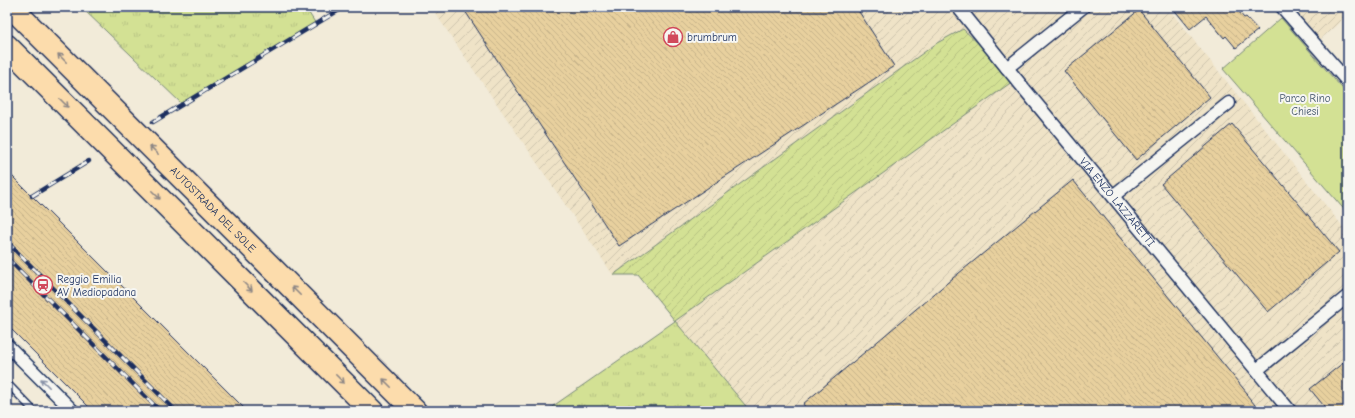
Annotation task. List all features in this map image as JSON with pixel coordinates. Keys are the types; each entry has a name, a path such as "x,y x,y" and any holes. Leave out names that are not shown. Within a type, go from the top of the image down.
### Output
{"highway":[{"name":"AUTOSTRADA DEL SOLE","path":"14,9 415,411"},
{"path":"7,46 15,56 372,411"}],"street":[{"name":"VIA ENZO LAZZARETTI","path":"958,7 1290,411"},
{"path":"1007,68 1083,7"},
{"path":"1282,7 1348,82"},
{"path":"1113,196 1229,103"},
{"path":"1257,370 1348,296"},
{"path":"7,345 73,411"}],"lane":[{"path":"7,383 34,411"}],"shaded area":[{"path":"443,7 1167,7 1348,233 1348,411 750,411 675,321 1015,79 963,29 937,43 613,275 435,13"},
{"path":"1285,7 1348,7 1348,15 1315,44"}],"green space":[{"path":"81,7 305,7 316,24 182,104"},
{"name":"Parco Rino Chiesi","path":"1281,18 1348,95 1348,214 1223,69"},
{"path":"963,29 1016,79 675,321 638,275 613,275 937,43"},
{"path":"675,321 750,411 546,411"}],"building":[{"path":"471,7 856,7 894,66 619,246 465,11"},
{"path":"1172,7 1235,7 1244,18 1246,17 1258,30 1236,48 1226,36 1224,38 1206,16 1190,29"},
{"path":"1139,10 1210,97 1136,160 1064,71"},
{"path":"1232,124 1339,252 1268,312 1161,184"},
{"path":"7,171 247,411 93,411 7,325"},
{"path":"1073,180 1247,393 1246,394 1260,411 808,411 803,404"},
{"path":"1348,359 1348,411 1328,411 1310,389"}],"railway":[{"path":"153,122 344,7"},
{"path":"32,196 89,161"},
{"path":"7,242 176,411"},
{"path":"7,258 160,411"}],"place":[{"name":"brumbrum","path":"673,37"},
{"name":"Reggio Emilia AV Mediopadana","path":"43,285"}]}
